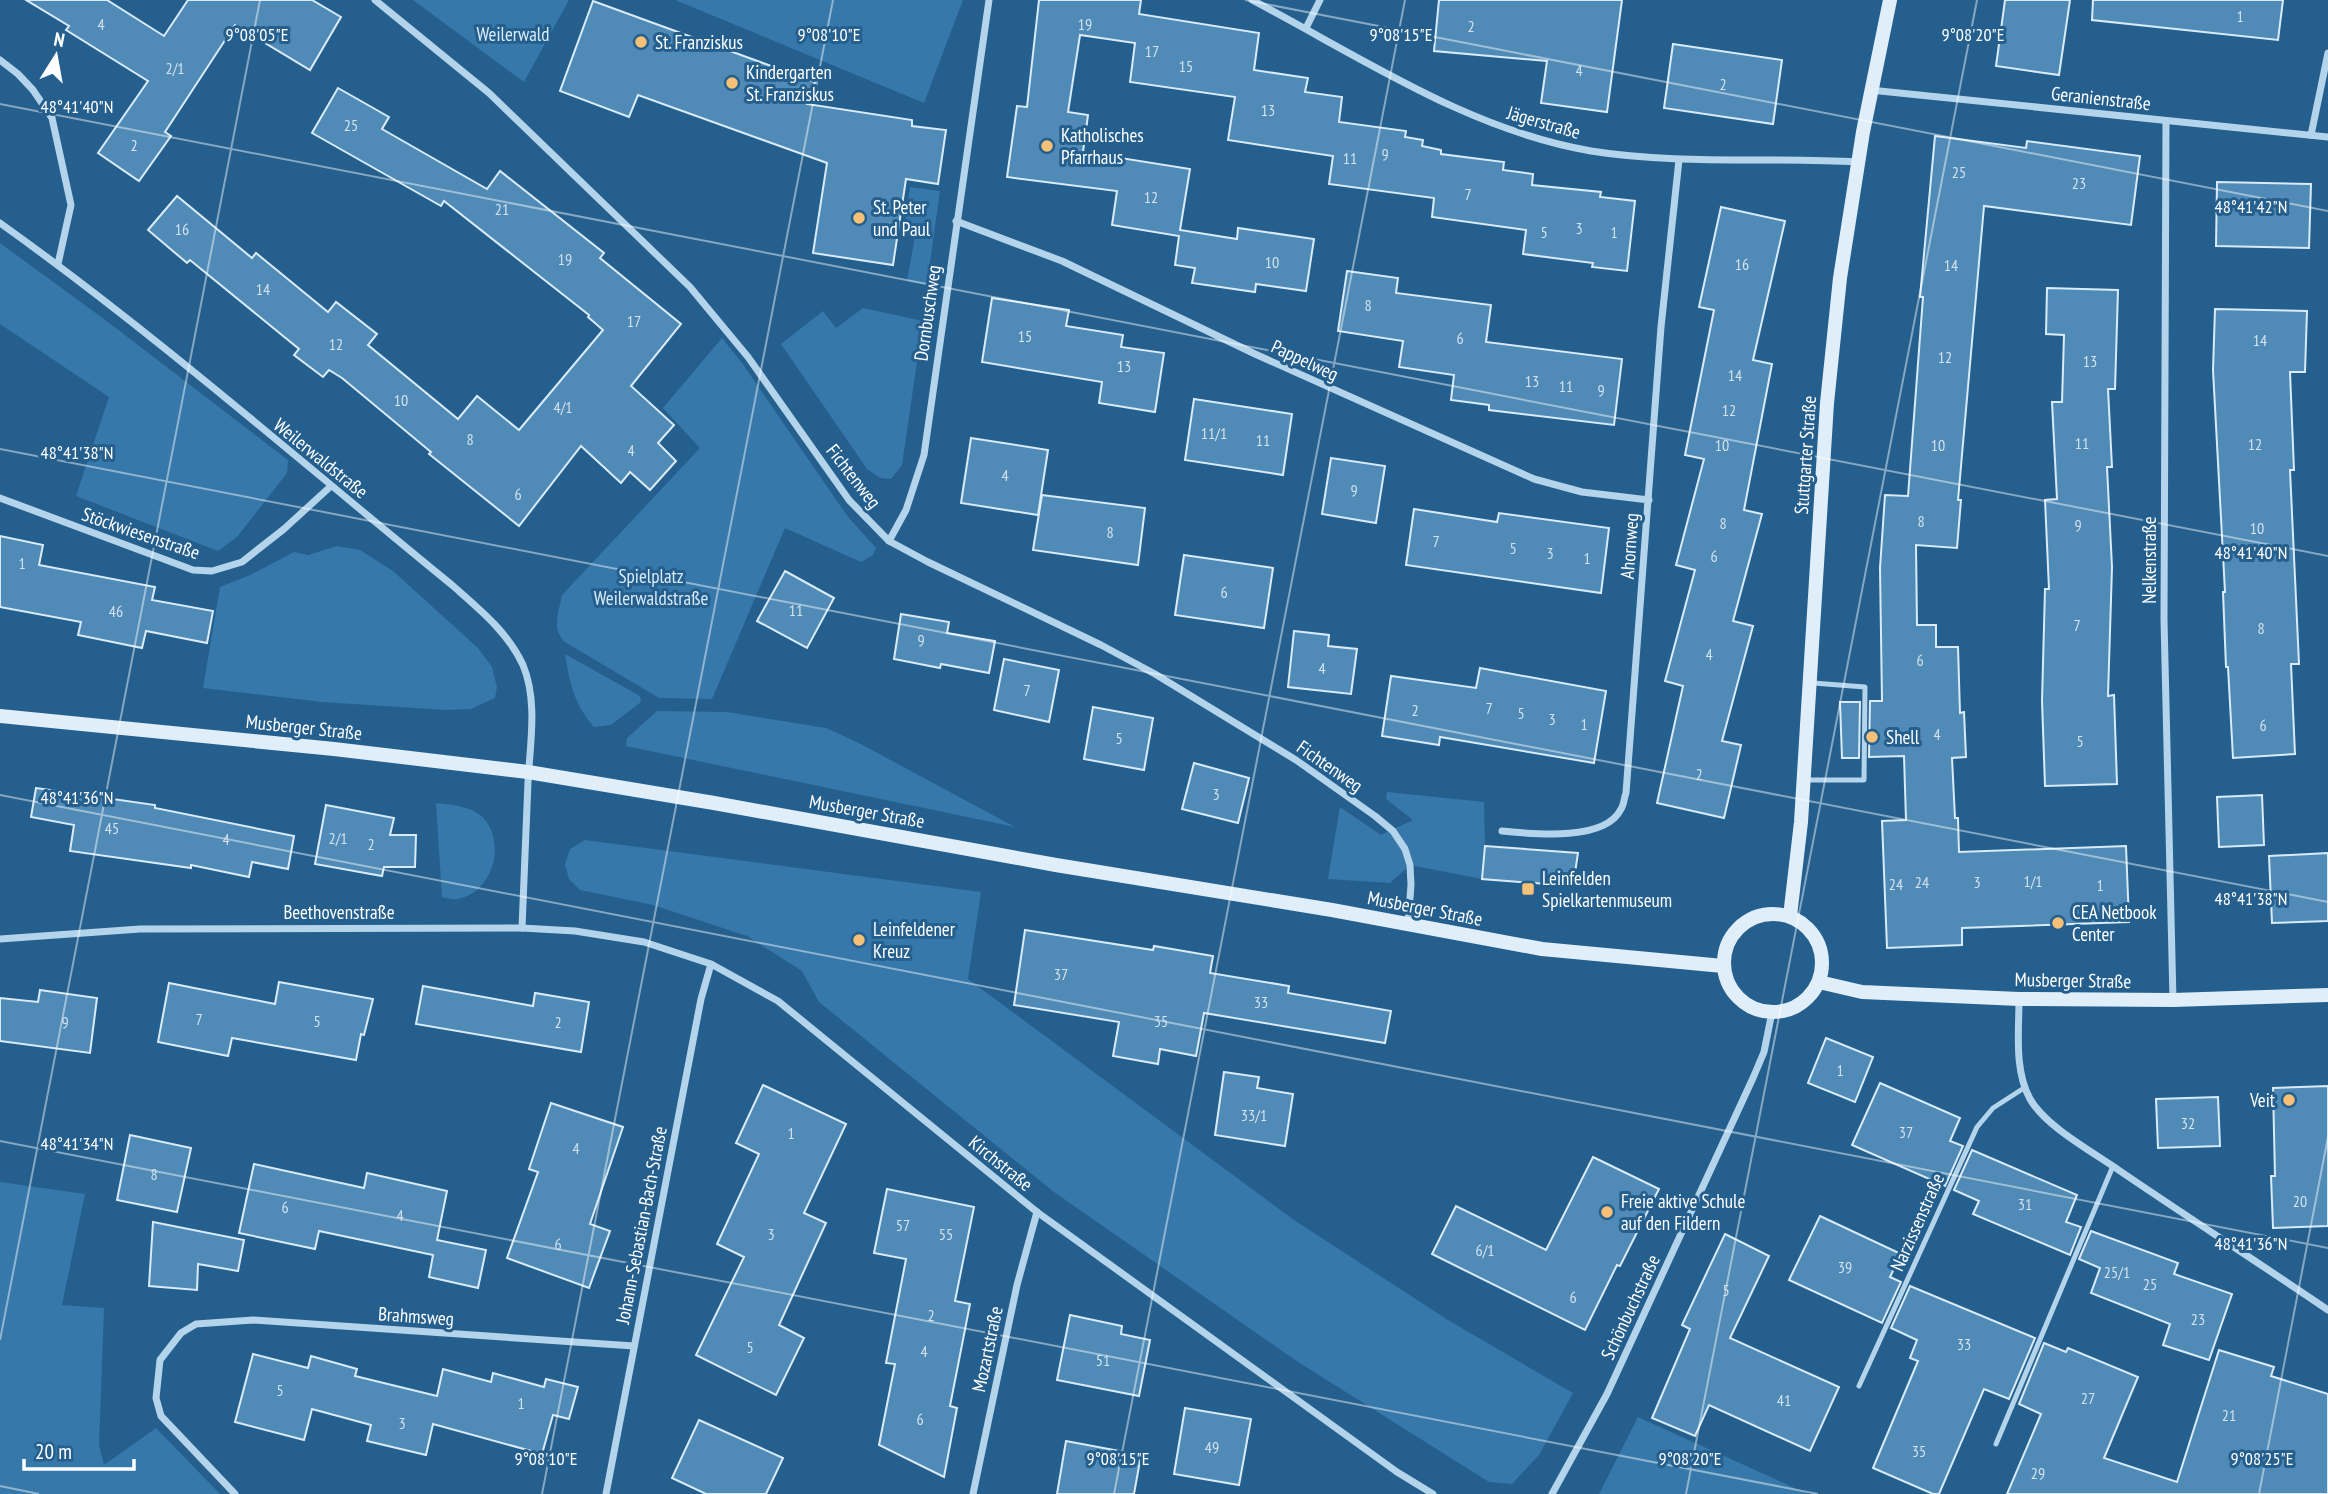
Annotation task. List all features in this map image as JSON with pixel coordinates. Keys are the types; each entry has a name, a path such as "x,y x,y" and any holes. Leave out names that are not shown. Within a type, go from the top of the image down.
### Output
{"main road":[{"name":"Stuttgarter Straße","path":"1790,916 1797,865 1827,402 1840,278 1857,162 1890,0"},
{"name":"Musberger Straße","path":"0,716 334,749 528,772 609,784 1542,949 1723,966"},
{"path":"1771,913 1790,916 1804,924 1815,936 1821,950 1819,982 1800,1004 1787,1010 1758,1010 1739,998 1726,980 1723,966 1726,946 1736,929 1752,917 1771,913"},
{"name":"Musberger Straße","path":"1819,982 1862,992 2020,999 2173,1000 2328,995"}],"street":[{"name":"Fichtenweg","path":"375,0 489,93 690,287 743,350 849,500 889,541 1101,645 1206,704 1296,760 1355,802 1393,831 1405,849 1412,885 1408,924"},
{"name":"Dornbuschweg","path":"889,541 906,510 924,455 989,0"},
{"name":"Jägerstraße","path":"1252,0 1446,103 1514,131 1591,151 1679,160 1857,162"},
{"path":"1306,28 1320,0"},
{"path":"2311,135 2328,53"},
{"path":"0,60 18,74 52,118 71,205 58,264"},
{"name":"Geranienstraße","path":"1870,90 2328,137"},
{"name":"Nelkenstraße","path":"2166,121 2164,620 2173,1000"},
{"name":"Ahornweg","path":"1502,831 1551,834 1580,832 1612,821 1621,809 1628,772 1662,314 1679,160"},
{"name":"Pappelweg","path":"956,221 1062,261 1255,354 1534,479 1582,492 1648,500"},
{"name":"Weilerwaldstraße","path":"0,223 58,264 452,585 508,639 523,665 529,688 532,723 528,772"},
{"name":"Stöckwiesenstraße","path":"0,498 193,570 212,571 242,562 285,529 331,486"},
{"path":"522,928 528,772"},
{"name":"Beethovenstraße","path":"0,939 140,929 522,928"},
{"name":"Kirchstraße","path":"522,928 575,931 644,942 711,964 778,1000 1037,1212 1397,1472 1433,1494"},
{"name":"Johann-Sebastian-Bach-Straße","path":"606,1494 701,999 711,964"},
{"path":"2020,999 2018,1038 2024,1088 2031,1102 2045,1117 2113,1166 2328,1310"},
{"name":"Schönbuchstraße","path":"1552,1494 1607,1394 1764,1052 1772,1012"},
{"name":"Mozartstraße","path":"974,1494 1017,1285 1037,1212"},
{"name":"Brahmsweg","path":"235,1494 161,1416 156,1398 160,1360 181,1333 196,1324 253,1320 634,1346"}],"lane":[{"path":"1803,780 1864,780 1866,687 1808,683"},
{"name":"Narzissenstraße","path":"1859,1386 1977,1127 1993,1108 2024,1088"},
{"path":"1996,1444 2113,1166"}],"green space":[{"name":"Weilerwald","path":"413,0 569,0 524,82"},
{"path":"675,0 963,0 924,103"},
{"path":"910,187 940,191 927,285 907,281 915,236 903,235"},
{"path":"0,243 288,460 287,473 237,537 218,551 76,496 109,397 0,324"},
{"path":"863,308 923,321 902,465 891,479 880,478 867,469 781,344 823,311 836,328"},
{"name":"Spielplatz Weilerwaldstraße","path":"722,338 848,517 876,548 873,555 861,562 785,528 712,699 659,698 565,642 558,632 558,614 562,595 700,448 663,408"},
{"path":"337,546 360,550 393,571 478,648 492,667 497,687 495,698 471,709 445,710 322,702 203,688 220,587 294,552 308,555"},
{"path":"565,654 640,696 641,702 611,725 594,727 582,711 574,693"},
{"path":"657,711 727,712 826,728 1015,827 626,746 627,738"},
{"path":"1387,792 1484,802 1485,846 1482,879 1410,865 1390,883 1328,879 1340,807 1381,835 1413,820 1386,799"},
{"path":"436,803 476,812 486,821 492,832 494,856 487,878 470,895 458,899 442,897"},
{"path":"585,840 981,892 968,979 1294,1220 1448,1320 1573,1393 1539,1455 1512,1484 1489,1482 1298,1362 1054,1192 819,1002 802,971 747,936 653,905 580,890 569,879 565,864 570,849"},
{"path":"0,1182 85,1194 62,1305 104,1308 99,1445 104,1465 156,1428 220,1494 0,1494"},
{"path":"1638,1417 1808,1494 1599,1494"}],"building":[{"path":"26,0 107,0 164,36 188,0 312,0 341,17 310,70 235,25 165,132 171,136 139,181 98,153 148,81 66,30 69,26"},
{"path":"1039,0 1141,0 1139,14 1259,33 1254,70 1308,78 1305,92 1342,97 1339,122 1406,131 1405,137 1423,140 1422,146 1441,150 1441,154 1504,162 1503,170 1533,174 1532,185 1601,192 1600,197 1635,201 1627,271 1592,267 1593,263 1523,254 1526,230 1432,217 1434,198 1329,184 1333,156 1228,140 1235,97 1130,82 1135,43 1080,35 1068,112 1088,115 1083,152 1190,169 1180,230 1237,239 1238,228 1314,239 1306,291 1256,284 1255,292 1192,283 1195,268 1175,265 1179,236 1112,225 1117,191 1007,177 1017,106 1027,107"},
{"path":"1439,0 1622,0 1607,112 1541,103 1547,61 1434,51"},
{"path":"2005,0 2070,0 2059,75 1996,66"},
{"path":"2093,0 2283,0 2278,40 2092,20"},
{"path":"593,1 815,82 807,104 912,120 912,126 946,130 938,184 906,179 893,265 813,253 827,163 638,95 629,117 560,91"},
{"path":"1673,44 1782,60 1773,124 1664,108"},
{"path":"338,88 389,117 382,129 487,189 500,171 604,253 600,258 681,324 631,386 674,425 658,443 676,461 650,490 630,472 621,483 581,446 519,526 429,454 431,452 342,378 329,370 323,377 294,355 299,349 190,260 187,263 148,230 177,196 252,258 256,253 328,312 336,302 377,334 368,345 458,419 477,396 519,430 603,330 589,315 444,201 441,206 312,133"},
{"path":"1935,136 2026,148 2027,141 2140,156 2131,225 1984,206 1958,500 1961,500 1957,548 1916,545 1917,625 1936,625 1936,647 1958,647 1960,713 1964,712 1966,757 1952,758 1959,852 2126,846 2129,922 1962,928 1962,945 1887,948 1882,821 1906,820 1904,756 1869,757 1870,701 1882,701 1880,568 1885,495 1908,496 1923,297 1920,297"},
{"path":"2217,182 2311,184 2309,248 2216,246"},
{"path":"1721,207 1785,221 1753,360 1772,364 1744,510 1762,514 1733,621 1753,626 1722,741 1741,745 1724,818 1657,803 1683,686 1665,681 1695,570 1676,565 1704,459 1685,455 1714,310 1699,307"},
{"path":"1347,271 1398,278 1396,293 1491,305 1486,342 1622,359 1614,425 1489,410 1489,405 1451,400 1454,375 1399,367 1403,341 1338,331"},
{"path":"2047,288 2118,290 2115,389 2108,389 2112,467 2107,467 2112,567 2108,696 2114,695 2117,784 2045,786 2042,701 2045,589 2049,589 2045,500 2057,499 2052,402 2062,402 2064,335 2046,334"},
{"path":"992,298 1069,310 1066,326 1123,335 1121,347 1164,353 1155,412 1099,403 1102,382 982,362"},
{"path":"2215,309 2307,311 2305,372 2290,372 2294,470 2290,470 2299,664 2291,664 2295,754 2233,758 2226,667 2225,592 2213,370"},
{"path":"1194,399 1292,414 1283,475 1185,460"},
{"path":"971,438 1048,450 1038,515 961,503"},
{"path":"1331,458 1385,466 1376,523 1322,514"},
{"path":"1042,495 1145,508 1138,565 1033,550"},
{"path":"1414,509 1497,522 1499,513 1609,528 1601,593 1406,565"},
{"path":"0,536 43,545 39,565 155,587 152,600 213,611 207,643 146,631 142,648 78,635 81,622 0,607"},
{"path":"1184,555 1273,568 1264,628 1175,615"},
{"path":"785,571 834,598 807,648 757,621"},
{"path":"901,614 949,622 947,633 995,641 989,673 941,664 940,668 894,659"},
{"path":"1294,631 1329,635 1328,646 1357,649 1351,694 1288,687"},
{"path":"1004,659 1059,670 1049,722 994,710"},
{"path":"1480,668 1606,691 1594,763 1440,737 1439,745 1382,736 1391,676 1476,688"},
{"path":"1840,702 1860,702 1859,758 1842,758"},
{"path":"1093,707 1153,718 1144,770 1084,759"},
{"path":"1194,763 1249,778 1238,823 1182,809"},
{"path":"36,788 155,805 155,808 294,836 288,869 252,862 249,877 191,865 191,868 70,851 74,825 31,817"},
{"path":"2262,795 2264,845 2219,847 2217,797"},
{"path":"326,805 394,818 390,835 416,835 415,867 384,867 382,876 315,864"},
{"path":"1485,846 1578,853 1573,886 1482,879"},
{"path":"2328,853 2328,921 2272,923 2269,856"},
{"path":"1025,930 1153,950 1154,946 1213,956 1210,973 1289,986 1288,993 1391,1011 1385,1043 1204,1013 1196,1056 1160,1049 1158,1064 1113,1056 1119,1022 1014,1005"},
{"path":"279,982 373,999 364,1035 361,1034 356,1060 232,1038 228,1056 158,1042 169,983 275,1004"},
{"path":"423,986 533,1006 535,993 589,1002 581,1052 416,1024"},
{"path":"40,990 97,998 90,1053 0,1041 0,998 38,1002"},
{"path":"1826,1038 1873,1057 1855,1102 1808,1083"},
{"path":"1224,1072 1259,1077 1257,1088 1293,1094 1285,1146 1215,1135"},
{"path":"1880,1083 1960,1118 1950,1141 1963,1146 1945,1186 1852,1145"},
{"path":"763,1085 846,1124 804,1213 826,1223 779,1325 804,1338 776,1395 696,1355 744,1257 717,1244 759,1154 736,1143"},
{"path":"2328,1086 2328,1226 2273,1228 2273,1088"},
{"path":"2218,1097 2220,1146 2158,1148 2156,1099"},
{"path":"551,1103 623,1127 590,1224 610,1231 589,1288 507,1258 538,1172 529,1169"},
{"path":"130,1135 191,1148 177,1212 117,1200"},
{"path":"1972,1150 2077,1195 2066,1222 2081,1227 2070,1255 1973,1214 1979,1201 1954,1190"},
{"path":"1593,1157 1659,1189 1585,1330 1432,1254 1456,1206 1546,1250"},
{"path":"254,1164 364,1188 367,1173 447,1191 437,1240 486,1250 478,1288 429,1277 433,1255 319,1231 315,1249 239,1233"},
{"path":"887,1189 974,1207 955,1301 970,1304 950,1406 957,1408 944,1477 879,1445 895,1364 886,1363 906,1259 874,1253"},
{"path":"1820,1216 1901,1254 1890,1277 1901,1282 1882,1323 1789,1280"},
{"path":"153,1222 244,1240 238,1271 198,1264 197,1290 149,1286"},
{"path":"2091,1231 2178,1263 2174,1274 2232,1294 2209,1360 2163,1345 2170,1324 2091,1293 2100,1268 2079,1259"},
{"path":"1725,1234 1769,1256 1730,1338 1839,1387 1810,1451 1709,1405 1695,1436 1652,1418 1690,1329 1682,1325"},
{"path":"1910,1286 2035,1338 2009,1399 1984,1389 1939,1494 1933,1494 1873,1468 1918,1361 1910,1358 1917,1340 1891,1328"},
{"path":"1070,1315 1122,1326 1121,1334 1150,1340 1139,1396 1057,1380"},
{"path":"2044,1343 2066,1352 2068,1348 2138,1377 2104,1458 2177,1482 2219,1350 2274,1367 2271,1376 2328,1394 2328,1494 2007,1494 2041,1414 2019,1404"},
{"path":"253,1354 308,1368 311,1356 357,1369 355,1376 437,1396 443,1369 491,1382 493,1373 544,1387 546,1379 578,1387 569,1419 553,1415 542,1454 433,1424 426,1455 367,1441 371,1425 312,1409 304,1440 235,1422"},
{"path":"1185,1408 1251,1419 1239,1485 1174,1474"},
{"path":"699,1420 783,1458 766,1494 706,1494 672,1478"},
{"path":"1066,1441 1141,1455 1134,1494 1057,1494"}],"place":[{"name":"St. Franziskus","path":"641,42"},
{"name":"Kindergarten St. Franziskus","path":"732,83"},
{"name":"Katholisches Pfarrhaus","path":"1047,146"},
{"name":"St. Peter und Paul","path":"859,218"},
{"name":"Shell","path":"1872,737"},
{"name":"Leinfelden Spielkartenmuseum","path":"1528,889"},
{"name":"CEA Netbook Center","path":"2058,923"},
{"name":"Leinfeldener Kreuz","path":"859,940"},
{"name":"Veit","path":"2289,1100"},
{"name":"Freie aktive Schule auf den Fildern","path":"1607,1212"}]}
